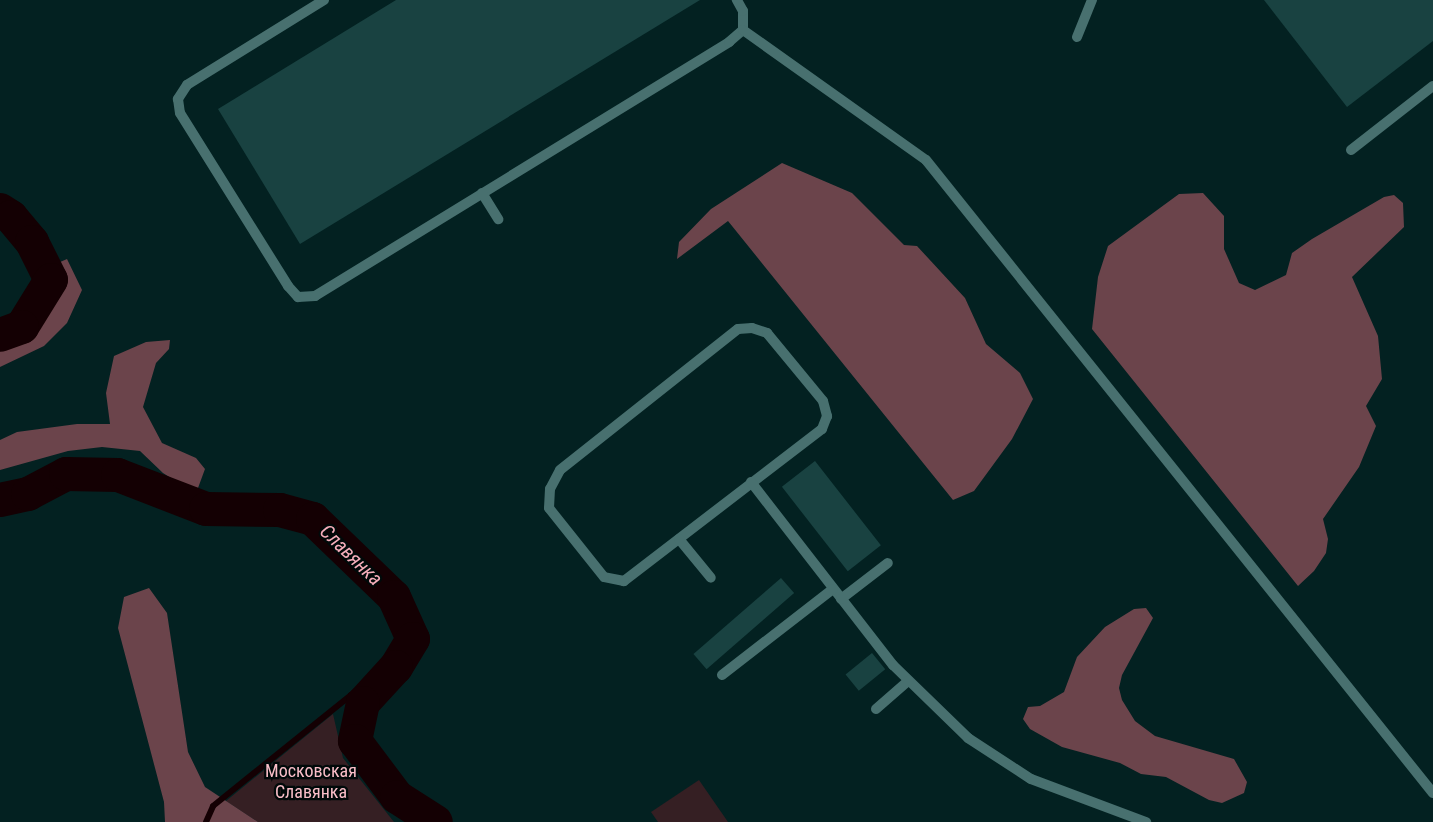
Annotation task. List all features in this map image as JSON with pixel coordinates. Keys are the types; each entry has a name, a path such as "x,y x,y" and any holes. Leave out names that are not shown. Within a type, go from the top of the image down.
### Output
{"lane":[{"path":"324,0 187,85 178,99 180,113 288,286 298,297 315,296 743,30"},
{"path":"737,0 743,11 743,30"},
{"path":"1077,37 1092,0"},
{"path":"743,30 926,160 1433,793"},
{"path":"1351,150 1433,86"},
{"path":"482,193 498,219"},
{"path":"752,328 767,333 823,401 827,416 822,429 679,539 624,581 604,577 549,508 550,489 560,470 738,329 752,328"},
{"path":"751,482 833,589 908,681 968,738 1002,762 1059,792 1117,818 1146,822"},
{"path":"679,539 711,578"},
{"path":"841,599 888,563"},
{"path":"722,675 833,589"},
{"path":"876,709 908,681"}],"green space":[{"name":"Московская Славянка","path":"333,714 343,758 394,822 258,822 226,801"},
{"path":"699,780 728,822 658,822 651,812"}],"shaded area":[{"path":"782,163 852,193 904,245 917,246 965,298 986,344 1020,373 1033,399 1012,439 974,491 953,500 728,221 677,259 679,242 711,209"},
{"path":"1203,193 1224,216 1224,249 1239,283 1255,290 1286,275 1292,253 1312,239 1384,197 1394,195 1403,203 1404,227 1352,277 1378,336 1382,379 1366,406 1376,426 1359,467 1323,519 1328,539 1326,553 1314,571 1298,586 1092,329 1098,277 1108,246 1179,194"},
{"path":"67,259 82,290 67,323 44,346 0,367 0,347 40,320 57,285 51,266"},
{"path":"170,340 169,349 156,363 143,407 162,443 196,458 205,469 198,488 182,485 163,473 140,451 102,447 68,451 0,470 0,440 17,432 77,424 110,424 106,393 114,356 146,342"},
{"path":"149,588 167,613 188,752 205,787 258,822 165,822 164,802 118,628 124,597"},
{"path":"1146,608 1153,618 1122,675 1119,688 1122,700 1135,721 1155,736 1234,759 1247,782 1244,793 1222,803 1209,800 1166,777 1141,774 1120,763 1062,747 1030,729 1023,719 1028,707 1040,706 1064,692 1077,657 1105,627 1134,609"}],"building":[{"path":"396,0 700,0 300,244 218,109"},
{"path":"1264,0 1433,0 1433,41 1347,107"},
{"path":"815,461 881,545 848,571 782,487"},
{"path":"781,578 794,593 707,669 693,654"},
{"path":"872,653 885,669 859,691 846,674"}],"waterway":[{"name":"Славянка","path":"0,210 11,217 32,242 51,280 22,327 0,335"},
{"name":"Славянка","path":"0,500 28,494 66,474 118,475 206,509 280,510 313,519 394,597 413,639 396,667 363,703 355,741 397,797 436,822"},
{"path":"206,822 213,806 351,695 372,693"}]}
